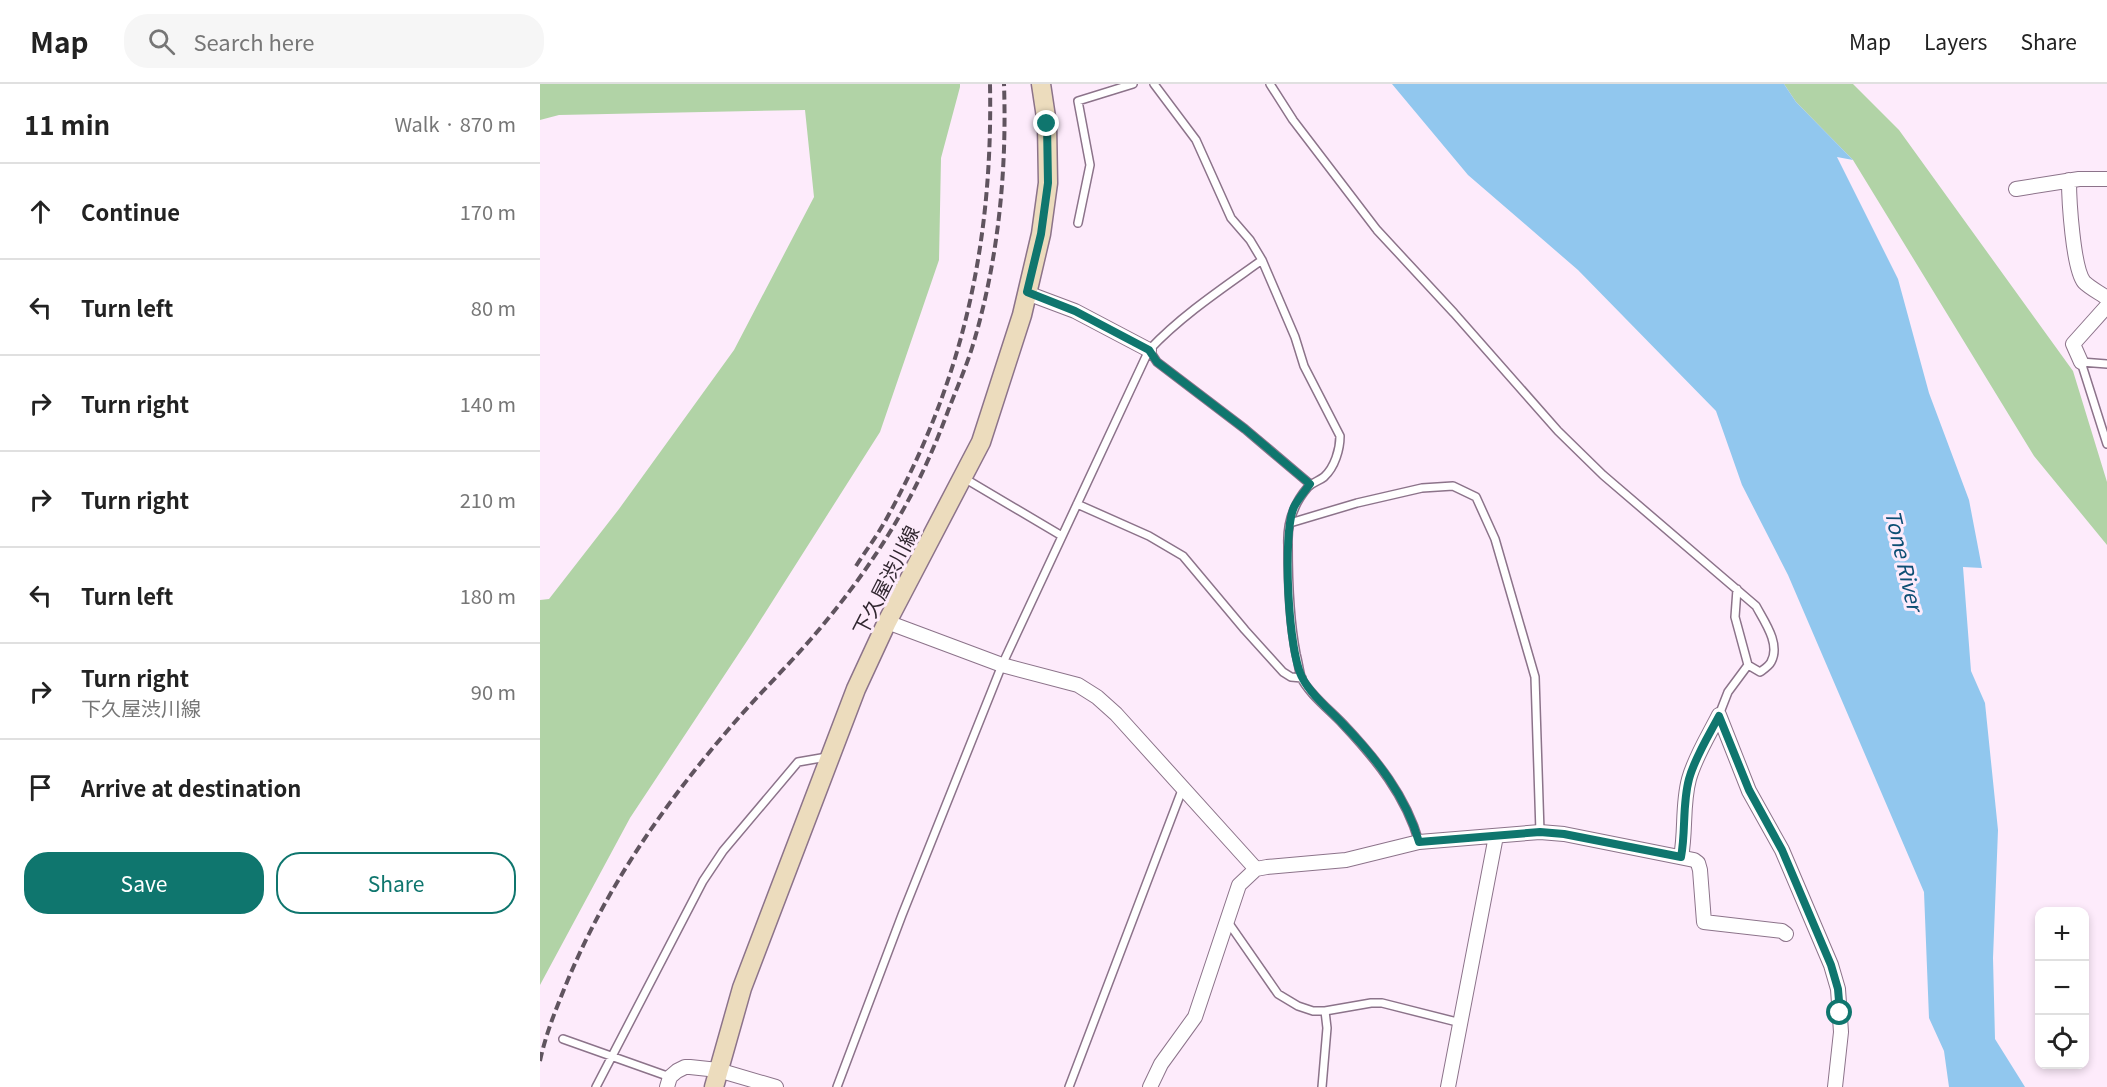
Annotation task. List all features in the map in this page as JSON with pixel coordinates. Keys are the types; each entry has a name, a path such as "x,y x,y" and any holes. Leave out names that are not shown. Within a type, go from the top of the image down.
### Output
{"main road":[{"name":"下久屋渋川線","path":"716,1079 742,988 856,689 887,622 981,442 1022,315 1041,234 1048,183 1047,124 1041,84"}],"street":[{"path":"2016,189 2079,178 2107,179"},
{"path":"2069,180 2070,208 2079,271 2084,282 2107,298"},
{"path":"1027,292 1075,311 1149,350"},
{"path":"2081,362 2073,344 2107,306"},
{"path":"887,622 1002,665 1078,685 1097,697 1116,714 1182,790 1256,869"},
{"path":"1681,857 1683,813 1689,777 1719,716"},
{"path":"1719,716 1749,790 1782,850 1831,965 1838,989 1841,1032 1834,1087"},
{"path":"1150,1087 1161,1064 1195,1017 1239,885 1256,869 1346,860 1419,842 1540,832 1564,834 1681,857 1698,863 1704,922 1782,931 1786,934"},
{"path":"1448,1087 1496,836"},
{"path":"668,1082 685,1067 716,1079 776,1087"}],"lane":[{"path":"1078,223 1090,165 1078,101 1133,84"},
{"path":"1154,84 1196,140 1231,218 1250,240 1262,260 1295,338 1304,366 1340,436 1340,448 1324,476 1310,484 1294,507 1287,538 1289,615 1302,678 1388,776 1416,831 1419,842"},
{"path":"1270,84 1293,120 1377,230 1455,312 1558,431 1604,475 1737,589 1756,606 1770,631 1775,651 1771,663 1760,672 1748,665 1735,617 1737,589"},
{"path":"837,1087 902,915 1002,665 1149,350 1164,334 1208,298 1262,260"},
{"path":"1149,350 1157,362 1245,429 1310,484"},
{"path":"2107,364 2081,362 2107,444"},
{"path":"963,477 1062,536"},
{"path":"1290,523 1358,503 1422,488 1453,486 1476,497 1495,539 1535,677 1540,832"},
{"path":"1077,504 1149,536 1183,556 1283,672 1291,677 1302,678"},
{"path":"1719,716 1728,692 1748,665"},
{"path":"596,1087 703,881 723,851 798,762 830,757"},
{"path":"1069,1087 1182,790"},
{"path":"1228,922 1278,994 1298,1006 1312,1011 1325,1011 1382,1003 1461,1023"},
{"path":"1322,1087 1327,1028 1325,1011"},
{"path":"563,1039 613,1056 668,1082"}],"green space":[{"path":"540,84 960,84 960,87 941,158 939,260 880,432 751,635 630,818 540,985 540,600 549,599 619,509 734,350 814,197 805,110 559,115 540,120"},
{"path":"1784,84 1853,84 1899,130 2073,371 2107,482 2107,545 2034,456 1853,160 1796,102"}],"water":[{"name":"Tone River","path":"1392,84 1784,84 1796,102 1853,160 1837,157 1898,279 1929,393 1969,500 1982,568 1963,567 1971,671 1985,703 1998,830 1993,958 1995,1039 2025,1087 1949,1087 1944,1051 1929,1018 1924,892 1788,575 1742,485 1716,411 1578,270 1468,175"}],"railway":[{"path":"856,566 884,522 914,464 936,412 969,307 986,198 990,142 990,84"},
{"path":"540,1061 555,1011 582,947 637,850 704,759 738,718 811,639 867,568 904,509 925,468 969,356 988,283 1002,184 1004,84"}],"route":[{"path":"1047,124 1049,156 1045,209 1027,292 1075,311 1149,350 1157,362 1245,429 1310,484 1294,507 1287,538 1289,615 1302,678 1388,776 1401,799 1419,842 1540,832 1564,834 1681,857 1683,813 1689,777 1719,716 1749,790 1782,850 1831,965 1838,989 1840,1013"}]}
